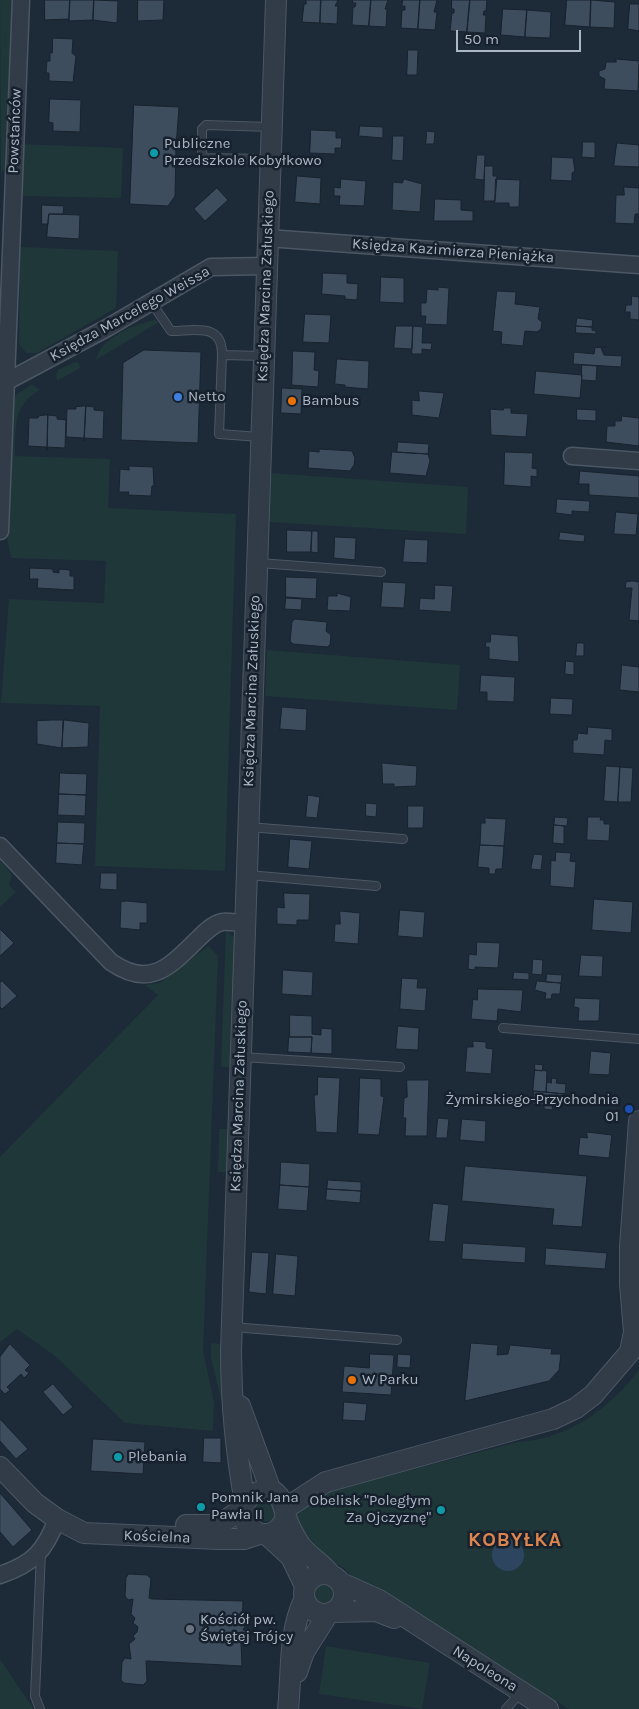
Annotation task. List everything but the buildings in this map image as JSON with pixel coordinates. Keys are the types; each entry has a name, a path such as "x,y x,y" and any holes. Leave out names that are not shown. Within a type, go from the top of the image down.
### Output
{"street":[{"name":"Powstańców","path":"0,531 3,384 21,0"},
{"name":"Księdza Marcina Załuskiego","path":"244,1506 237,1462 231,1382 232,1327 260,437 276,0"},
{"name":"Księdza Kazimierza Pieniążka","path":"267,238 639,265"},
{"name":"Księdza Marcelego Weissa","path":"3,384 211,267 266,266"},
{"path":"572,456 639,461"},
{"path":"0,846 111,962 130,972 140,975 152,975 171,965 208,930 221,922 245,923"},
{"path":"280,1503 307,1482 326,1482 553,1419 576,1408 608,1380 630,1352 636,1331 630,1284 630,1247 639,1121"},
{"name":"Księdza Marcina Załuskiego","path":"231,1382 293,1533 302,1548 322,1563 336,1579"},
{"name":"Kościelna","path":"0,1467 19,1488 57,1519 84,1533 110,1536 219,1540 244,1539 262,1534"},
{"path":"280,1503 260,1491 251,1495 244,1506 246,1524 291,1557 314,1612 330,1613"},
{"path":"262,1534 275,1532 282,1525 280,1503"},
{"name":"Kościelna","path":"57,1519 178,1525 219,1525 244,1506"},
{"path":"0,1575 20,1568 45,1544 57,1519"},
{"path":"322,1573 336,1579 344,1598 330,1613 304,1652 289,1701 294,1631 298,1614 313,1576 322,1573"},
{"name":"Napoleona","path":"336,1579 380,1600 421,1629 548,1709"},
{"name":"Napoleona","path":"330,1613 376,1611 421,1629"}],"lane":[{"path":"270,160 205,158 202,154 202,129 206,125 271,127"},
{"path":"151,302 171,331 211,331 219,337 222,346 219,434 260,437"},
{"path":"222,355 263,356"},
{"path":"256,563 381,572"},
{"path":"248,827 403,839"},
{"path":"246,875 376,886"},
{"path":"503,1028 639,1038"},
{"path":"240,1057 400,1066"},
{"path":"232,1327 397,1340"},
{"path":"40,1709 35,1696 45,1544"},
{"path":"506,1709 522,1692"}],"green space":[{"path":"0,0 14,0 8,166 1,173"},
{"path":"23,144 123,148 121,198 22,196"},
{"path":"20,247 118,251 116,308 37,353 26,353 19,344"},
{"path":"155,320 159,322 96,360 104,345 111,339 138,325"},
{"path":"75,362 79,363 80,368 57,381 56,375 58,370"},
{"path":"32,384 40,390 24,403 20,410 16,427 15,456 110,459 108,508 236,514 225,871 95,866 100,706 1,703 9,599 104,603 106,561 11,558 7,538 8,456 12,403 16,395"},
{"path":"271,473 468,487 466,534 269,522"},
{"path":"267,650 460,665 457,710 265,696"},
{"path":"0,860 12,875 9,885 16,892 0,907"},
{"path":"226,931 235,938 233,1067 221,1067"},
{"path":"208,946 218,956 203,1351 214,1402 213,1431 125,1423 55,1356 17,1329 0,1342 0,1157 158,995 145,985 160,983"},
{"path":"219,1129 230,1129 229,1172 218,1172"},
{"path":"211,1343 222,1344 227,1424 211,1358"},
{"path":"639,1370 639,1709 569,1709 446,1633 357,1582 344,1568 316,1554 295,1519 298,1506 314,1495 518,1442 554,1435 570,1428 601,1409 628,1384"},
{"path":"265,1502 272,1505 275,1512 272,1519 265,1522 258,1519 255,1512 258,1505"},
{"path":"324,1583 331,1586 334,1593 331,1600 324,1603 317,1600 314,1593 317,1586"},
{"path":"326,1646 430,1663 422,1709 319,1694"},
{"path":"0,1659 33,1708 33,1709 0,1709"}],"water":[{"path":"508,1539 519,1544 524,1555 519,1566 508,1571 497,1566 492,1555 497,1544"}],"place":[{"name":"Publiczne Przedszkole Kobyłkowo","path":"154,153"},
{"name":"Netto","path":"178,397"},
{"name":"Bambus","path":"292,401"},
{"name":"Żymirskiego-Przychodnia 01","path":"629,1109"},
{"name":"W Parku","path":"352,1380"},
{"name":"Plebania","path":"118,1457"},
{"name":"Pomnik Jana Pawła II","path":"201,1507"},
{"name":"Obelisk \"Poległym Za Ojczyznę\"","path":"441,1510"},
{"name":"Kościół pw. Świętej Trójcy","path":"190,1629"}],"district":[{"name":"KOBYŁKA","path":"515,1540"}]}
